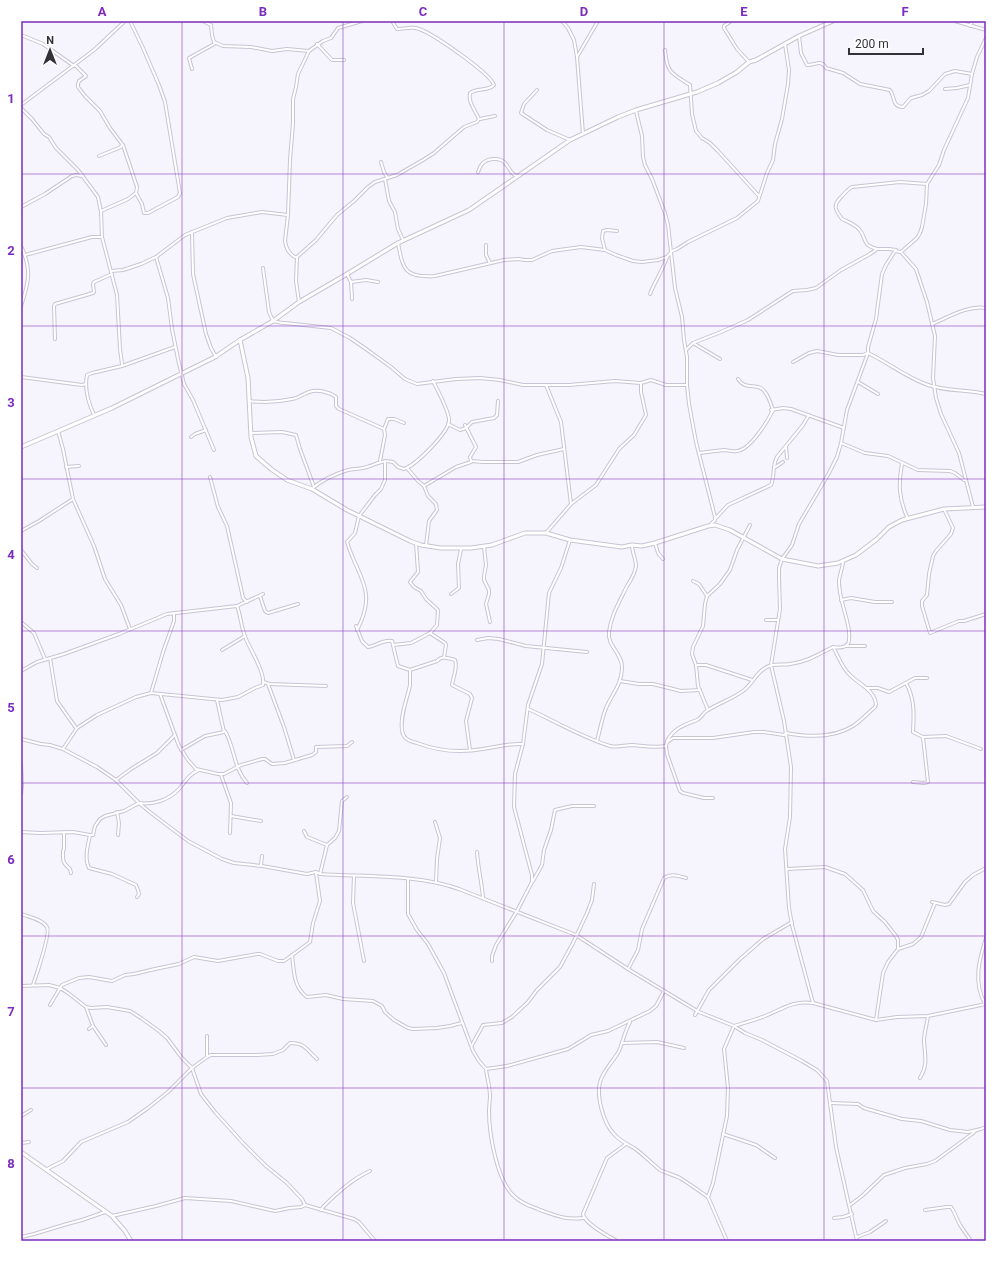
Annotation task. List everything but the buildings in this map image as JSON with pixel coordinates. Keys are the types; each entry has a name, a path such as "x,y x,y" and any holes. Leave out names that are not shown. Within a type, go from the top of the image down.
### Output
{"main road":[{"path":"21,447 112,408 216,357 240,340 273,321 299,302 398,243 469,210 570,140 636,110 690,94 727,79 749,62 756,60 799,36 833,21"},
{"path":"240,340 248,378 251,433 256,456 287,480 313,488 359,516 416,543 426,546 442,548 484,547 525,533 546,533 570,540 600,545 622,547 642,546 715,524 744,537 782,559 818,566 843,561 856,555 877,540 889,527 896,523 944,509 986,507"},
{"path":"21,1152 107,1211 125,1231 131,1241"}],"street":[{"path":"122,366 118,295 102,237 101,212 98,197 83,176 56,148 21,106 94,50 125,21"},
{"path":"21,35 43,44 75,65 86,76 79,81 78,87 100,111 122,144 137,187 136,193 142,204 144,212 146,213 178,197 180,193 165,102 159,85 130,21"},
{"path":"203,21 211,25 213,41 223,46 251,47 272,51 287,49 309,51"},
{"path":"297,256 295,257 290,254 286,245 293,99 298,74 309,51 318,44 331,38 338,28 362,21"},
{"path":"392,21 397,29 416,28 426,32 449,46 492,80 494,85 493,87 485,90 472,91 469,95 470,102 479,117 478,119"},
{"path":"562,21 568,28 574,40 577,57 583,134"},
{"path":"577,57 598,21"},
{"path":"731,21 724,26 724,28 737,49 749,62"},
{"path":"955,21 986,30"},
{"path":"970,26 972,21"},
{"path":"799,36 801,53 808,66 821,63 824,64 826,68 843,73 860,84 890,90 895,104 899,107 903,107 912,98 922,95 929,90 945,74 955,71 972,74"},
{"path":"901,252 920,234 926,204 927,184 939,165 944,150 966,105 977,57 986,38"},
{"path":"192,69 189,58 216,43"},
{"path":"318,44 332,60 344,60"},
{"path":"650,294 654,283 665,265 667,257 672,251 737,218 758,201 773,160 785,106 789,70 785,44"},
{"path":"666,50 666,64 671,74 690,85 692,114 696,131 718,151 760,197"},
{"path":"945,89 970,85"},
{"path":"537,90 524,104 521,113 547,130 570,140"},
{"path":"636,110 642,136 644,161 665,213 668,225 675,288 682,317 686,350 687,385 691,417 715,512 715,520"},
{"path":"299,302 296,281 297,256 316,240 337,216 375,182 397,175 434,153 464,127 477,122 478,119 495,116"},
{"path":"99,156 121,147 122,144"},
{"path":"478,172 484,162 492,159 500,159 506,163 513,175 517,176"},
{"path":"381,162 386,177 388,178"},
{"path":"21,206 45,194 67,179 77,175 83,176"},
{"path":"385,179 389,200 395,212 398,229 404,240"},
{"path":"927,184 900,182 852,187 847,189 836,202 835,207 842,220 850,223 860,230 864,242 870,247 901,252 916,269 935,336 933,378 936,398 941,414 959,453 973,508"},
{"path":"101,212 128,199 136,193"},
{"path":"55,339 55,304 93,293 94,282 112,273 132,268 156,256 185,235 219,221 262,212 288,215"},
{"path":"605,250 602,238 603,231 618,231"},
{"path":"192,232 193,274 206,334 216,357"},
{"path":"25,254 92,237 102,237"},
{"path":"398,243 404,268 408,272 417,276 435,276 504,260 532,260 552,251 574,247 588,247 605,250 624,258 642,262 667,257"},
{"path":"486,245 486,255 490,264"},
{"path":"21,246 29,266 21,306"},
{"path":"686,350 694,343 748,320 793,291 816,288 841,270 878,249"},
{"path":"813,1003 789,908 785,849 790,817 791,767 780,698 771,665 780,603 779,568 782,559 792,545 799,524 837,457 847,410 868,353 868,347 876,319 882,274 886,265 896,251"},
{"path":"156,256 168,298 175,347 184,384 193,400 214,450"},
{"path":"263,268 269,312 273,321 331,328 350,338 410,382 417,384 456,379 488,378 523,386 568,385 614,381 641,383 651,380 666,385 687,385"},
{"path":"347,274 351,282 352,298"},
{"path":"351,282 366,280 378,282"},
{"path":"932,324 969,309 981,307 986,308"},
{"path":"694,343 720,359"},
{"path":"94,415 88,400 86,384 87,375 89,373 122,366 175,347"},
{"path":"794,362 809,353 817,351 838,356 864,355 868,353 880,358 919,381 935,387 973,391 986,394"},
{"path":"21,377 86,384"},
{"path":"699,453 725,450 737,452 742,450 758,436 763,426 767,423 772,410 765,391 759,387 744,385 738,379"},
{"path":"251,433 282,432 296,435 313,488 340,473 366,468 380,461 393,462 401,469 407,468 429,450 450,422 449,415 433,381"},
{"path":"858,382 878,394"},
{"path":"546,533 571,504 596,485 619,450 632,439 646,418 641,383"},
{"path":"546,385 561,422 571,504"},
{"path":"249,401 261,403 289,400 300,397 309,392 325,392 336,397 336,406 339,409 384,429"},
{"path":"448,424 460,430 472,422 494,418 498,401"},
{"path":"772,410 786,408 844,428"},
{"path":"708,526 712,524 728,505 771,485 776,457 803,425 809,415"},
{"path":"380,461 385,435 384,429 388,419 394,419 404,423"},
{"path":"465,426 476,447 470,457 471,461"},
{"path":"191,437 206,430"},
{"path":"58,431 73,499 94,546 105,579 121,605 130,629"},
{"path":"841,443 865,453 888,456 918,470 950,471 966,480"},
{"path":"786,445 787,458"},
{"path":"424,486 456,467 471,461 518,462 537,455 564,449"},
{"path":"358,630 365,613 366,588 347,542 355,532 359,516 381,489 385,480 384,461"},
{"path":"774,468 783,462"},
{"path":"902,463 899,488 902,503 908,519"},
{"path":"66,467 79,466"},
{"path":"407,468 418,482 424,486 428,496 436,504 437,510 429,521 426,546"},
{"path":"210,477 218,507 225,520 243,598 246,602"},
{"path":"21,531 73,499"},
{"path":"944,509 953,531 933,556 929,574 927,595 922,601 922,606 930,633 959,621 964,621 986,614"},
{"path":"708,710 698,686 696,665 692,654 693,647 703,626 705,604 708,596 720,584 730,570 737,550 750,525"},
{"path":"532,882 532,875 520,835 514,807 515,774 523,744 530,696 542,664 545,647 549,593 561,568 570,540"},
{"path":"393,645 410,643 430,633 437,625 438,610 426,599 422,591 414,587 410,582 418,572 416,543"},
{"path":"655,543 658,553 663,559"},
{"path":"597,741 606,708 620,681 623,666 621,658 610,640 609,632 616,608 634,573 636,566 632,553 632,546"},
{"path":"484,547 486,565 484,580 489,590 486,604 490,622"},
{"path":"451,594 459,588 458,564 462,548"},
{"path":"21,550 37,568"},
{"path":"843,561 839,581 841,600 850,637 846,646"},
{"path":"693,581 699,584 708,596"},
{"path":"21,670 29,665 114,636 162,616 174,613 237,606 263,594"},
{"path":"260,596 265,611 268,613 298,604"},
{"path":"841,600 851,598 875,602 892,602"},
{"path":"62,749 77,728 97,715 136,697 151,693 217,700 230,699 262,686 263,682 259,668 245,636 237,606"},
{"path":"151,693 174,621 174,613"},
{"path":"766,620 778,620"},
{"path":"21,622 34,633 45,659"},
{"path":"356,626 362,641 368,647 387,640 392,641 398,666 410,670 437,661 439,658 444,657 455,660 456,663 452,683 453,687 470,694 472,698 466,722 470,750"},
{"path":"430,633 446,644 444,657"},
{"path":"222,650 245,636"},
{"path":"477,640 488,638 499,639 526,646 587,652"},
{"path":"712,798 690,795 680,791 666,747 666,742 672,733 678,728 698,719 708,710 744,691 761,671 771,665 790,664 805,661 820,655 832,647 865,646"},
{"path":"666,742 673,738 713,738 754,732 816,736 843,731 853,726 875,707 876,704 873,696 867,688 848,674 832,647"},
{"path":"50,658 57,701 77,728"},
{"path":"696,665 706,665 752,680"},
{"path":"410,670 410,683 402,726 404,737 408,740 442,750 470,750 506,744 523,744"},
{"path":"867,688 878,688 889,692 916,678 927,678"},
{"path":"620,681 639,684 653,684 681,691 700,690"},
{"path":"263,682 268,684 326,686"},
{"path":"268,684 284,727 294,760"},
{"path":"906,684 909,688 914,708 913,732 923,737 946,736 981,749"},
{"path":"160,694 181,750 193,766 199,770 221,775 232,771 237,767 262,759 276,765 312,755 316,752 316,747 347,746 352,742"},
{"path":"217,700 225,731 228,736 240,776 247,783"},
{"path":"528,709 551,719 564,727 597,741 614,746 631,745 666,747"},
{"path":"181,750 205,736 223,733 225,731"},
{"path":"116,780 157,753 175,735"},
{"path":"913,782 928,782 923,737"},
{"path":"21,739 62,749 97,767 116,780 151,814 199,847 222,859 234,863 261,865 306,874 316,872 320,874 408,879 436,882 459,889 576,935 697,1011 734,1026 817,1070 827,1081 836,1147 857,1241"},
{"path":"21,763 21,794"},
{"path":"137,897 139,894 136,885 112,874 89,868 87,863 87,855 95,826 100,819 105,816 124,811 139,803 146,804 171,796 190,775 199,770"},
{"path":"221,775 232,803 230,833"},
{"path":"320,874 327,845 335,838 339,831 342,801 347,797"},
{"path":"492,961 492,956 496,945 517,911 542,865 544,850 551,830 554,811 572,806 594,806"},
{"path":"117,812 119,823 118,835"},
{"path":"231,816 261,821"},
{"path":"435,822 440,838 436,882"},
{"path":"304,831 307,837 327,845"},
{"path":"21,832 73,832 92,835 94,838"},
{"path":"64,832 63,860 64,863 70,868 71,873"},
{"path":"477,852 483,898"},
{"path":"261,865 262,856"},
{"path":"787,869 825,867 845,874 863,890 873,910 896,936 898,940 898,949"},
{"path":"876,1020 883,973 888,962 898,949 914,944 920,937 933,902 945,905 949,904 965,882 973,875 986,868"},
{"path":"50,1005 62,985 79,978 89,977 112,980 125,975 179,964 194,958 218,961 257,954 281,962 286,960 310,942 312,923 320,901 316,872"},
{"path":"628,969 638,950 642,929 664,878 672,875 686,878"},
{"path":"354,876 353,903 364,961"},
{"path":"408,879 408,914 417,930 428,944 444,973 476,1056 486,1069 490,1096 490,1122 496,1161 502,1178 514,1196 521,1202 560,1218 584,1218 617,1241"},
{"path":"472,1046 483,1025 502,1023 506,1021 520,1010 560,967 587,913 592,900 594,884"},
{"path":"21,914 45,924 48,929 46,943 33,985"},
{"path":"695,1015 710,990 739,960 763,939 792,922"},
{"path":"708,1197 713,1183 727,1116 728,1088 724,1049 734,1026 764,1017 793,1004 804,1002 813,1003 876,1020 897,1017 928,1016 985,1005 978,986 978,970 981,952 986,938"},
{"path":"292,955 294,976 302,993 307,997 326,995 343,999 373,1001 382,1006 385,1012 394,1020 408,1028 413,1029 437,1028 462,1023"},
{"path":"21,986 49,986 58,989 60,988 68,993 86,1007 93,1026 106,1045"},
{"path":"486,1069 507,1066 568,1049 590,1035 608,1031 642,1016 654,1008 664,991"},
{"path":"86,1007 106,1007 130,1011 155,1027 167,1038 177,1052 192,1068 201,1094 215,1112 266,1166 287,1183 305,1205 354,1219 359,1222 375,1241"},
{"path":"920,1078 926,1056 924,1040 928,1016"},
{"path":"630,1021 625,1031 622,1043 604,1072 600,1083 599,1094 607,1124 613,1133 626,1144 634,1148 648,1161 662,1171 678,1178 708,1197 727,1241"},
{"path":"89,1029 93,1026"},
{"path":"207,1036 207,1057"},
{"path":"622,1043 657,1042 684,1048"},
{"path":"46,1170 63,1161 80,1142 135,1119 168,1092 192,1068 211,1055 273,1054 284,1050 290,1043 298,1043 303,1045 317,1059"},
{"path":"830,1103 858,1104 864,1108 902,1119 921,1120 950,1130 968,1132 975,1131 986,1126"},
{"path":"21,1116 31,1110"},
{"path":"850,1205 884,1175 934,1161 975,1131"},
{"path":"723,1134 756,1145 775,1158"},
{"path":"21,1143 29,1142"},
{"path":"584,1218 583,1214 607,1158 626,1144"},
{"path":"321,1210 342,1189 364,1173 370,1171"},
{"path":"112,1216 185,1198 231,1201 275,1211 305,1205"},
{"path":"926,1210 948,1206 951,1207 960,1225 972,1241"},
{"path":"21,1237 82,1220 107,1211"},
{"path":"834,1218 852,1214"},
{"path":"857,1236 870,1232 886,1221"}]}
